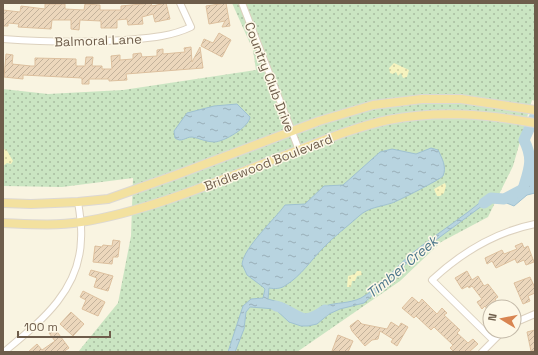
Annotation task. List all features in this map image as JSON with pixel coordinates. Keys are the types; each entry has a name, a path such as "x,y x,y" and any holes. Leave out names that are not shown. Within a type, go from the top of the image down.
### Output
{"main road":[{"name":"Bridlewood Boulevard","path":"3,203 31,204 108,199 291,131 361,107 408,100 461,99 513,105 535,110"},
{"name":"Bridlewood Boulevard","path":"3,222 53,225 80,222 110,216 194,190 366,126 406,117 466,113 510,118 535,123"}],"street":[{"name":"Balmoral Lane","path":"3,39 36,42 104,41 155,38 180,32 191,27 180,3"},
{"name":"Country Club Drive","path":"242,3 299,150"},
{"path":"4,352 46,316 59,302 70,285 80,253 82,239 78,202"},
{"path":"482,352 493,340 432,280 443,269 474,246 508,231 535,224"},
{"path":"522,320 535,314"}],"green space":[{"path":"232,3 535,3 535,101 532,100 513,166 488,217 441,242 400,281 297,352 78,352 118,303 131,236 133,178 62,187 3,186 3,89 48,94 123,90 256,70 253,50"}],"sand":[{"path":"394,63 409,70 407,77 403,78 401,73 398,76 396,72 393,74 390,73 389,68"},
{"path":"6,149 13,161 11,164 7,163 3,166 3,150"},
{"path":"445,183 446,186 444,193 437,196 434,189"},
{"path":"357,271 361,271 362,275 357,276 355,281 352,281 351,287 347,287 348,276 355,274"}],"water":[{"path":"237,104 250,117 249,121 241,129 230,137 214,142 192,137 182,140 175,138 174,131 187,113 214,106"},
{"path":"431,148 438,150 444,166 443,176 392,203 363,213 327,244 301,273 291,281 280,288 269,288 268,299 285,304 294,318 300,320 309,319 325,306 356,300 368,294 411,254 487,197 503,200 523,182 529,181 532,174 531,169 527,167 527,161 531,154 535,155 535,193 527,195 514,206 499,200 490,200 417,254 364,303 340,309 329,314 317,324 301,326 289,322 275,309 250,307 246,312 244,329 235,352 228,352 243,306 251,299 263,298 265,289 247,275 242,264 244,257 254,242 285,205 305,204 324,186 343,185 380,152 392,149 416,154"}],"building":[{"path":"151,3 152,6 166,3 170,19 155,22 153,14 142,17 143,24 128,25 127,19 117,20 117,28 101,28 101,21 80,20 79,30 71,29 71,20 52,20 51,29 18,27 19,24 8,23 8,26 3,26 3,10 20,12 21,6 45,9 45,4 65,4 65,9 84,10 85,4 100,5 100,10 121,10 121,6"},
{"path":"226,3 230,26 222,27 225,21 209,24 206,6"},
{"path":"219,33 231,40 222,57 201,46 204,39 213,43"},
{"path":"191,47 192,62 200,47 203,68 126,74 127,80 109,81 109,79 89,79 89,84 82,84 82,78 23,75 23,79 4,77 6,54 13,55 12,64 31,66 35,66 35,58 76,59 76,66 85,66 86,57 93,57 92,66 102,66 102,69 112,69 111,56 120,55 120,60 133,59 133,54 141,53 142,57 157,56 157,50 163,49 163,54 185,52 184,48"},
{"path":"113,240 120,241 118,257 113,257 112,264 93,262 95,246 112,246"},
{"path":"522,243 524,248 528,246 534,262 526,265 524,260 517,263 515,259 496,268 492,261 487,264 485,258 502,250 504,254 517,249 515,246"},
{"path":"91,270 113,276 108,291 94,287 97,278 89,275"},
{"path":"467,271 472,280 478,276 484,286 488,284 498,297 495,299 482,299 472,286 462,289 455,278"},
{"path":"530,277 535,288 535,293 528,296 530,301 523,304 514,283"},
{"path":"83,291 105,302 98,316 82,309 86,300 80,297"},
{"path":"412,297 419,303 422,299 437,314 442,308 447,313 444,315 460,330 457,333 468,343 473,339 478,344 469,352 454,352 450,348 453,345 434,327 431,330 416,316 414,318 402,308"},
{"path":"482,299 482,309 477,302"},
{"path":"71,312 84,324 73,336 60,324"},
{"path":"358,320 362,324 387,329 391,322 399,327 401,323 408,327 397,346 391,342 393,339 380,331 378,339 372,340 365,346 352,331 350,326"},
{"path":"55,329 69,348 63,352 28,352 37,344 42,350 55,341 49,333"},
{"path":"535,330 535,350 531,351 527,332"},
{"path":"338,335 353,341 348,352 332,351"}],"waterway":[{"name":"Timber Creek","path":"484,203 491,198 504,199 523,189 530,164 529,153 524,140 535,116"},
{"name":"Timber Creek","path":"276,306 304,319 316,316 325,310"}]}
